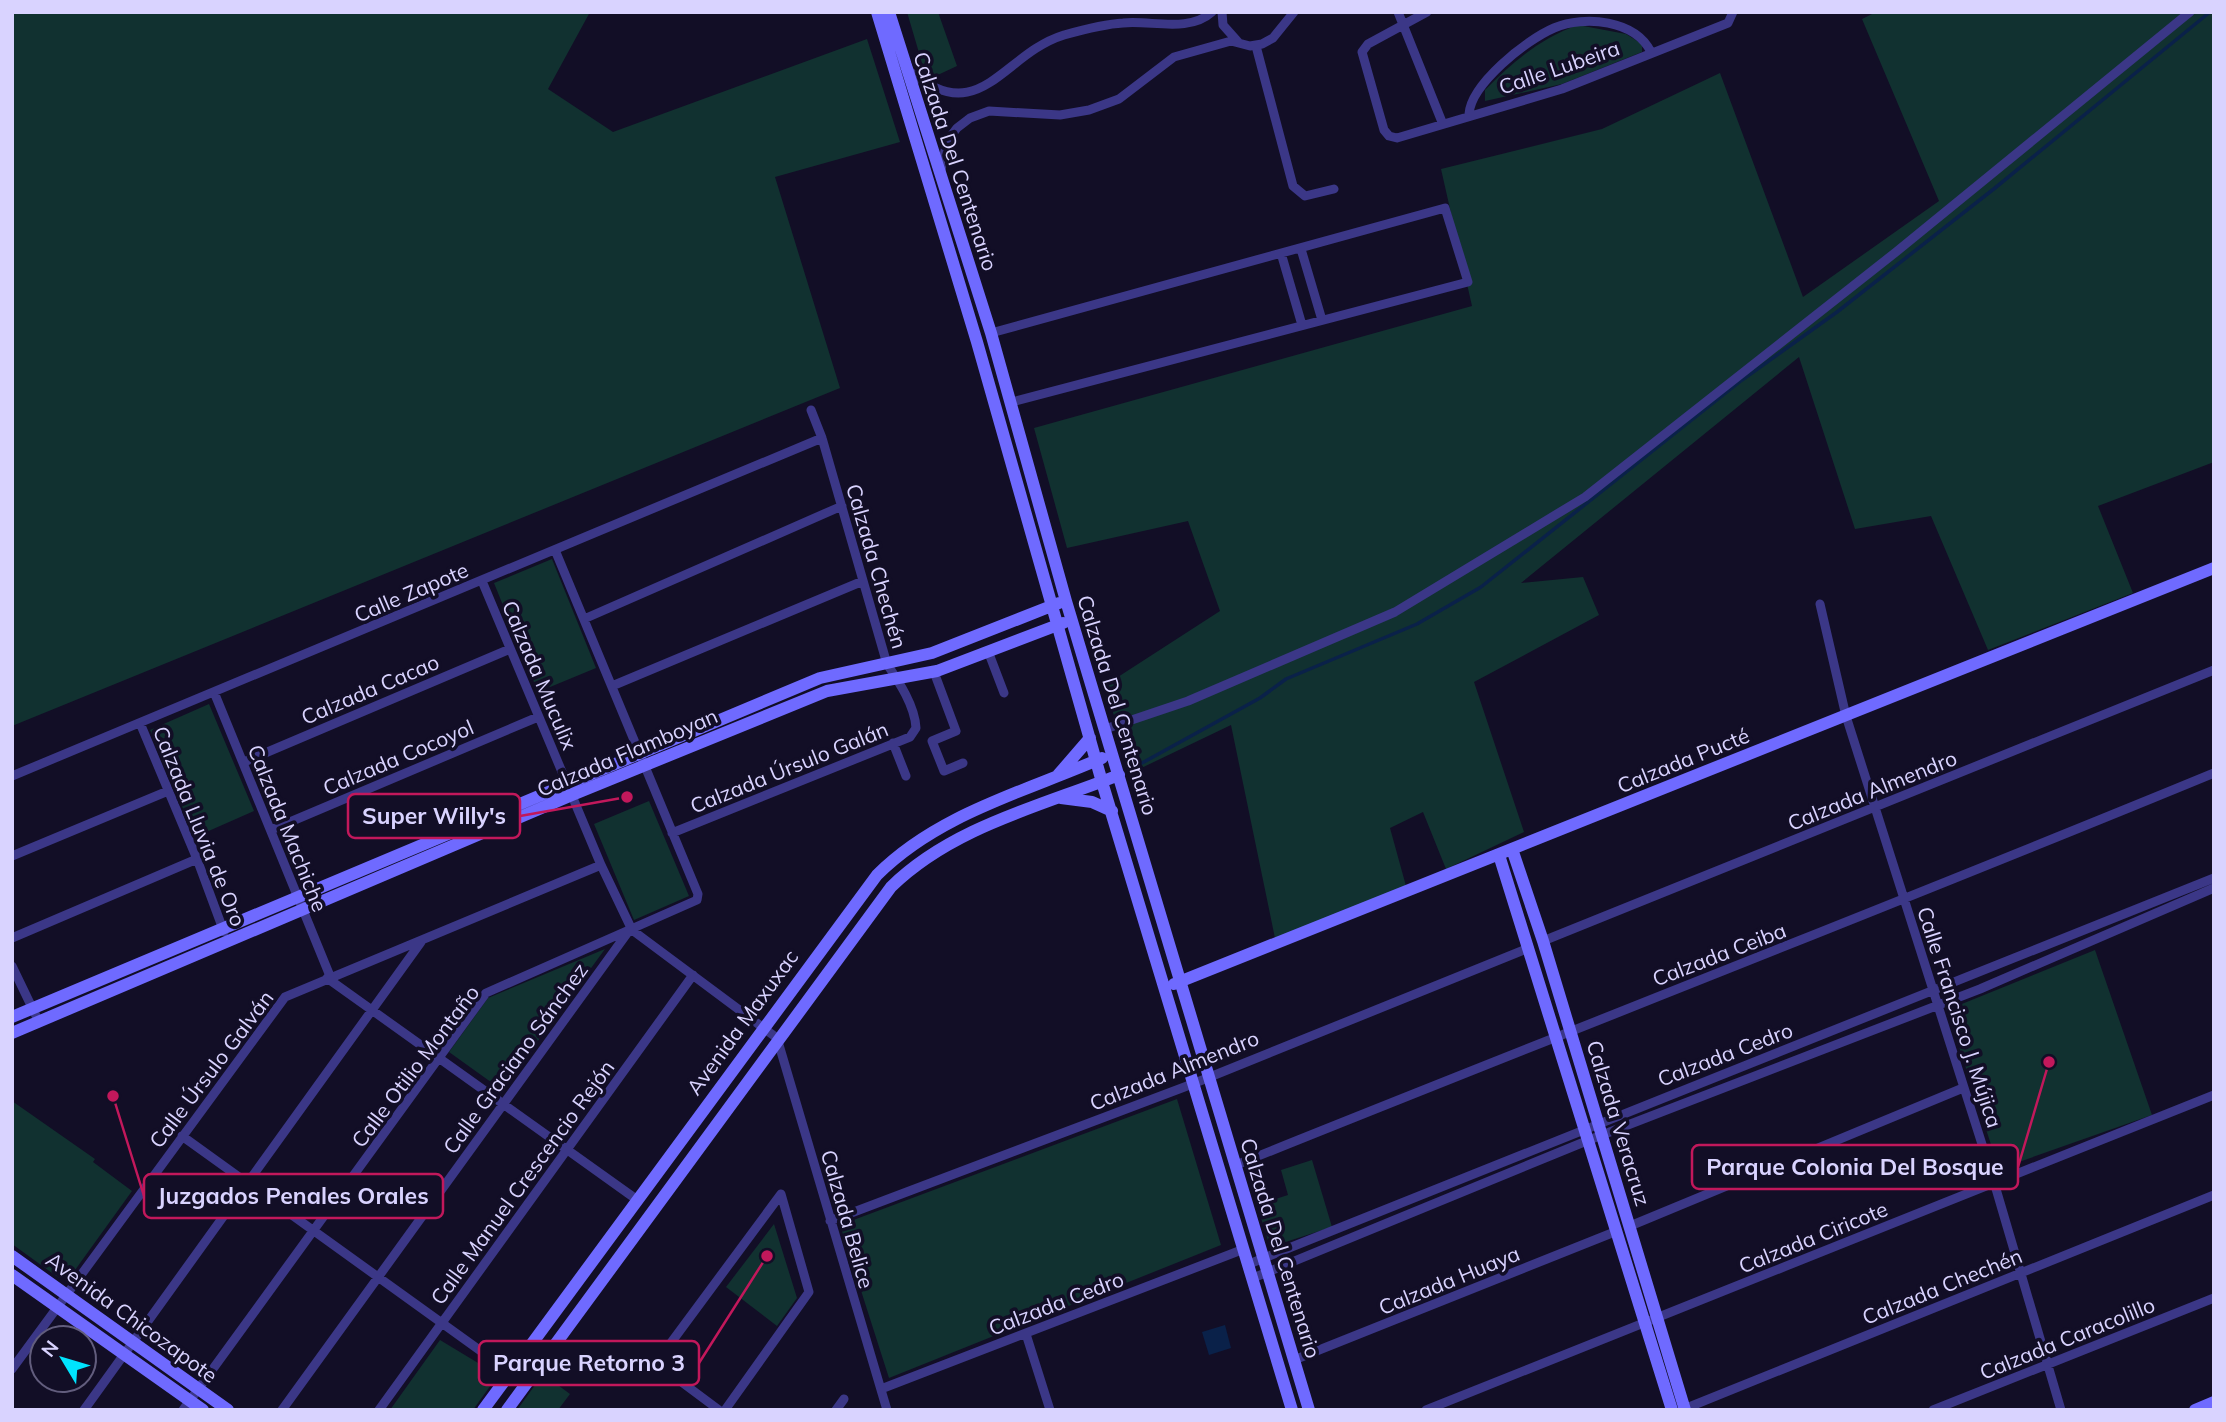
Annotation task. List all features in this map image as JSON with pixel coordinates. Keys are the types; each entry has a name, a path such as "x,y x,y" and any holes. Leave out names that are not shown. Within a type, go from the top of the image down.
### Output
{"main road":[{"name":"Calzada Del Centenario","path":"877,12 905,68 992,333 1066,601 1309,1410"},
{"name":"Calzada Del Centenario","path":"889,12 890,39 1102,782 1293,1410"},
{"name":"Calzada Pucté","path":"1166,988 2214,568"},
{"name":"Calzada Flamboyan","path":"12,1017 296,898 642,759 820,678 932,653 1066,601"},
{"name":"Calzada Flamboyan","path":"642,759 827,691 934,672 1072,619"},
{"path":"1052,780 1090,738"},
{"name":"Avenida Maxuxac","path":"483,1410 860,895 891,862 919,838 978,809 1112,754"},
{"name":"Avenida Maxuxac","path":"506,1410 891,887 929,854 1057,798 1119,775"},
{"name":"Calzada Flamboyan","path":"12,1033 303,912 569,789"},
{"path":"1057,798 1092,802 1112,811"},
{"path":"978,809 985,828"},
{"name":"Calzada Veracruz","path":"1512,849 1570,1030 1617,1231 1652,1321 1680,1409"},
{"name":"Calzada Veracruz","path":"1499,855 1557,1035 1630,1226 1652,1321"},
{"name":"Avenida Chicozapote","path":"12,1256 229,1410"},
{"name":"Avenida Chicozapote","path":"12,1275 125,1354 186,1405 203,1410"}],"street":[{"path":"905,68 923,83 956,94 983,88 1037,48 1063,35 1122,23 1185,23 1205,18 1212,12"},
{"path":"1222,12 1223,25 1239,43"},
{"path":"1280,28 1283,12"},
{"path":"941,176 947,141 957,128 970,118 989,111 1060,115 1089,110 1119,99 1174,57 1204,46 1231,41 1256,46 1273,38 1294,12"},
{"path":"1398,12 1443,122"},
{"path":"1403,27 1427,12"},
{"path":"1105,729 1188,701 1395,612 1585,497 1896,252 2190,12"},
{"name":"Calle Lubeira","path":"1403,27 1368,44 1362,52 1384,130 1389,136 1397,138 1469,114 1562,89 1728,23 1733,13"},
{"path":"1469,114 1469,102 1487,78 1553,29 1578,22 1616,25 1632,32 1647,44 1651,52"},
{"path":"1256,46 1293,186 1305,196 1334,189"},
{"path":"992,333 1445,208 1468,282 1012,402"},
{"path":"1301,249 1322,320"},
{"path":"1281,253 1302,325"},
{"name":"Calzada Chechén","path":"811,411 822,438 887,664 898,680 916,719 916,728"},
{"name":"Calle Zapote","path":"12,776 822,438"},
{"path":"584,619 842,506"},
{"path":"555,550 672,833"},
{"name":"Calzada Muculix","path":"482,581 630,931"},
{"path":"612,687 863,582"},
{"name":"Calle Francisco J. Mújica","path":"1820,604 1846,716 1994,1182 2061,1410"},
{"name":"Calzada Cacao","path":"244,762 510,649"},
{"path":"988,651 1004,693"},
{"name":"Calzada Almendro","path":"1543,941 2214,670"},
{"path":"934,672 956,731 932,741 944,771 963,763"},
{"name":"Calzada Machiche","path":"214,692 329,977"},
{"name":"Calzada Cocoyol","path":"271,830 538,717"},
{"name":"Calzada Lluvia de Oro","path":"139,723 197,859 228,943"},
{"name":"Calzada Úrsulo Galán","path":"672,833 909,737 916,728"},
{"path":"893,743 906,776"},
{"name":"Calzada Ceiba","path":"1236,1165 1557,1035 1905,901 2214,773"},
{"path":"12,856 168,791"},
{"name":"Calle Otilio Montaño","path":"186,1405 486,993 697,900 698,894 672,833"},
{"path":"12,938 197,859"},
{"name":"Calle Úrsulo Galván","path":"12,1369 65,1293 285,997 601,865"},
{"name":"Calzada Cedro","path":"1253,1278 1266,1265 2214,878"},
{"name":"Calzada Cedro","path":"1594,1132 1938,1006 2214,888"},
{"path":"630,931 778,1038"},
{"name":"Calle Graciano Sánchez","path":"282,1410 630,931"},
{"path":"84,1410 422,941"},
{"name":"Calzada Almendro","path":"830,1221 1195,1083 1209,1075 1529,948"},
{"path":"12,966 39,1022"},
{"name":"Calle Manuel Crescencio Rejón","path":"379,1410 694,975"},
{"path":"329,977 636,1199"},
{"name":"Calzada Belice","path":"778,1038 887,1410"},
{"path":"1630,1226 1964,1088"},
{"name":"Calzada Ciricote","path":"1426,1410 2214,1095"},
{"path":"182,1136 510,1372"},
{"path":"719,1410 656,1363 781,1194 809,1292 725,1410"},
{"name":"Calzada Chechén","path":"1680,1409 2214,1195"},
{"name":"Calzada Huaya","path":"1294,1360 1617,1231"},
{"name":"Calzada Cedro","path":"881,1390 1244,1249"},
{"name":"Calzada Cedro","path":"1249,1264 1266,1265"},
{"name":"Calzada Caracolillo","path":"1933,1410 2214,1298"},
{"path":"1026,1334 1050,1410"},
{"path":"836,1410 844,1399 847,1410"}],"green space":[{"path":"12,12 590,12 548,89 613,132 867,39 900,142 775,177 840,388 12,726"},
{"path":"907,12 938,12 957,66 927,80"},
{"path":"1876,12 2214,12 2214,462 2098,506 2133,593 1988,650 1931,516 1855,529 1799,357 1521,583 1583,577 1599,615 1474,682 1524,832 1446,869 1423,812 1390,828 1406,886 1276,943 1231,725 1133,772 1104,686 1220,611 1188,521 1067,548 1034,428 1472,306 1441,169 1602,129 1720,73 1803,297 1939,201 1862,19"},
{"path":"1578,25 1626,34 1642,44 1642,52 1562,84 1485,101 1485,90 1517,61 1539,44"},
{"path":"552,559 596,668 538,692 494,583"},
{"path":"209,704 254,811 195,837 150,730"},
{"path":"649,801 689,896 634,920 594,824"},
{"path":"605,949 502,1090 449,1052 488,998"},
{"path":"2095,950 2152,1115 1999,1169 1947,1010"},
{"path":"1177,1099 1221,1245 889,1378 840,1225"},
{"path":"12,1101 95,1159 93,1162 132,1191 70,1277 59,1278 12,1244"},
{"path":"1312,1160 1332,1227 1270,1247 1257,1205 1288,1195 1281,1170"},
{"path":"774,1224 797,1298 777,1326 726,1287"},
{"path":"440,1340 498,1375 473,1410 390,1410"},
{"path":"543,1374 570,1394 558,1410 517,1410"}],"water":[{"path":"1225,1325 1231,1348 1209,1355 1202,1332"}],"waterway":[{"path":"1142,763 1260,698 1286,679 1417,624 1481,587 1742,380 1837,312 1995,188 2210,12"}],"place":[{"name":"Super Willy's","path":"627,797"},
{"name":"Parque Colonia Del Bosque","path":"2049,1062"},
{"name":"Juzgados Penales Orales","path":"113,1096"},
{"name":"Parque Retorno 3","path":"767,1256"}]}
